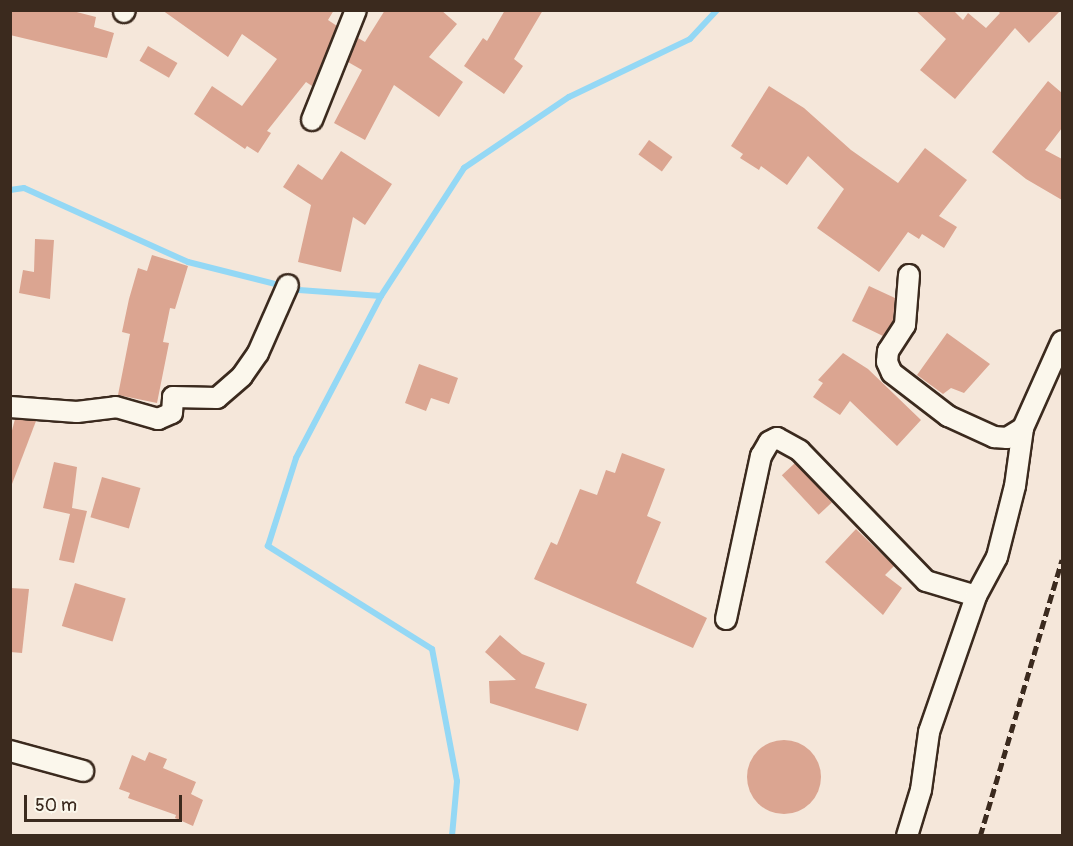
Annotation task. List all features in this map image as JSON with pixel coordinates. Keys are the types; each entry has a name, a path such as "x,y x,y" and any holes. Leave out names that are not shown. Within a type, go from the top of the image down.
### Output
{"street":[{"path":"312,120 356,10"},
{"path":"909,275 905,325 888,351 887,362 892,373 948,416 994,437 1007,438 1023,428"},
{"path":"10,406 76,412 116,406 158,419 172,413 173,397 217,398 242,376 258,353 288,285"},
{"path":"907,836 921,790 929,732 976,596 997,556 1015,486 1023,428 1062,341"},
{"path":"726,619 761,456 769,442 777,438 800,451 926,581 976,596"},
{"path":"10,751 82,771"}],"building":[{"path":"10,10 69,10 96,17 94,27 114,33 107,58 10,35"},
{"path":"162,10 334,10 328,20 337,26 312,86 306,82 267,131 271,133 258,153 247,146 245,149 194,114 212,86 242,106 277,59 242,34 228,57"},
{"path":"385,10 441,10 457,24 429,57 463,82 439,117 394,85 365,140 334,123 362,70 348,62 358,38 365,42"},
{"path":"505,10 543,10 514,59 523,66 504,94 464,66 483,38 487,41"},
{"path":"915,10 953,10 963,20 968,13 986,28 1000,13 997,10 1061,10 1029,43 1015,28 955,99 920,70 946,39"},
{"path":"148,46 177,63 169,78 140,61"},
{"path":"1048,81 1062,93 1062,128 1045,150 1062,159 1062,200 1026,179 992,152"},
{"path":"769,86 804,108 851,150 898,183 925,148 967,180 939,216 957,227 944,248 922,234 919,239 908,232 879,272 817,228 844,189 808,156 787,185 761,166 759,170 740,158 743,154 731,146"},
{"path":"649,140 672,157 662,172 638,155"},
{"path":"341,151 392,184 365,225 353,217 341,272 298,262 311,205 283,187 298,164 322,180"},
{"path":"35,239 54,240 50,299 19,293 23,270 34,272"},
{"path":"152,255 188,266 175,309 170,308 163,342 169,343 157,403 118,395 130,334 122,332 129,299 138,268 147,271"},
{"path":"869,286 895,298 893,321 883,336 852,321"},
{"path":"947,333 990,364 964,393 951,388 943,394 917,375"},
{"path":"843,353 868,369 921,420 897,446 850,401 840,415 813,397 823,383 818,380"},
{"path":"419,364 458,378 449,404 431,398 426,411 405,403"},
{"path":"15,419 36,421 12,484 10,438"},
{"path":"622,453 665,469 647,516 661,522 636,583 707,618 693,648 534,579 551,542 557,545 580,489 597,495 606,470 615,473"},
{"path":"54,462 77,467 72,508 87,511 74,563 59,560 70,514 43,508"},
{"path":"795,463 832,502 819,515 782,475"},
{"path":"102,477 140,488 129,528 90,517"},
{"path":"856,529 894,566 885,575 902,588 883,615 825,562"},
{"path":"75,583 126,598 113,642 62,626"},
{"path":"10,588 29,589 22,653 10,652"},
{"path":"500,635 522,654 545,663 535,688 587,704 578,731 490,703 489,681 516,680 485,652"},
{"path":"784,740 798,743 810,751 818,763 821,777 818,791 810,803 798,811 784,814 770,811 758,803 750,791 747,777 750,763 758,751 770,743"},
{"path":"149,752 167,759 163,768 196,782 191,794 203,800 193,826 175,818 176,815 128,798 130,793 119,789 132,755 145,761"}],"waterway":[{"path":"452,836 457,781 432,649 268,546 296,458 381,296 464,168 569,97 690,39 717,10"},
{"path":"10,190 24,188 188,262 299,290 381,296"}],"railway":[{"path":"980,836 1062,560"}]}
